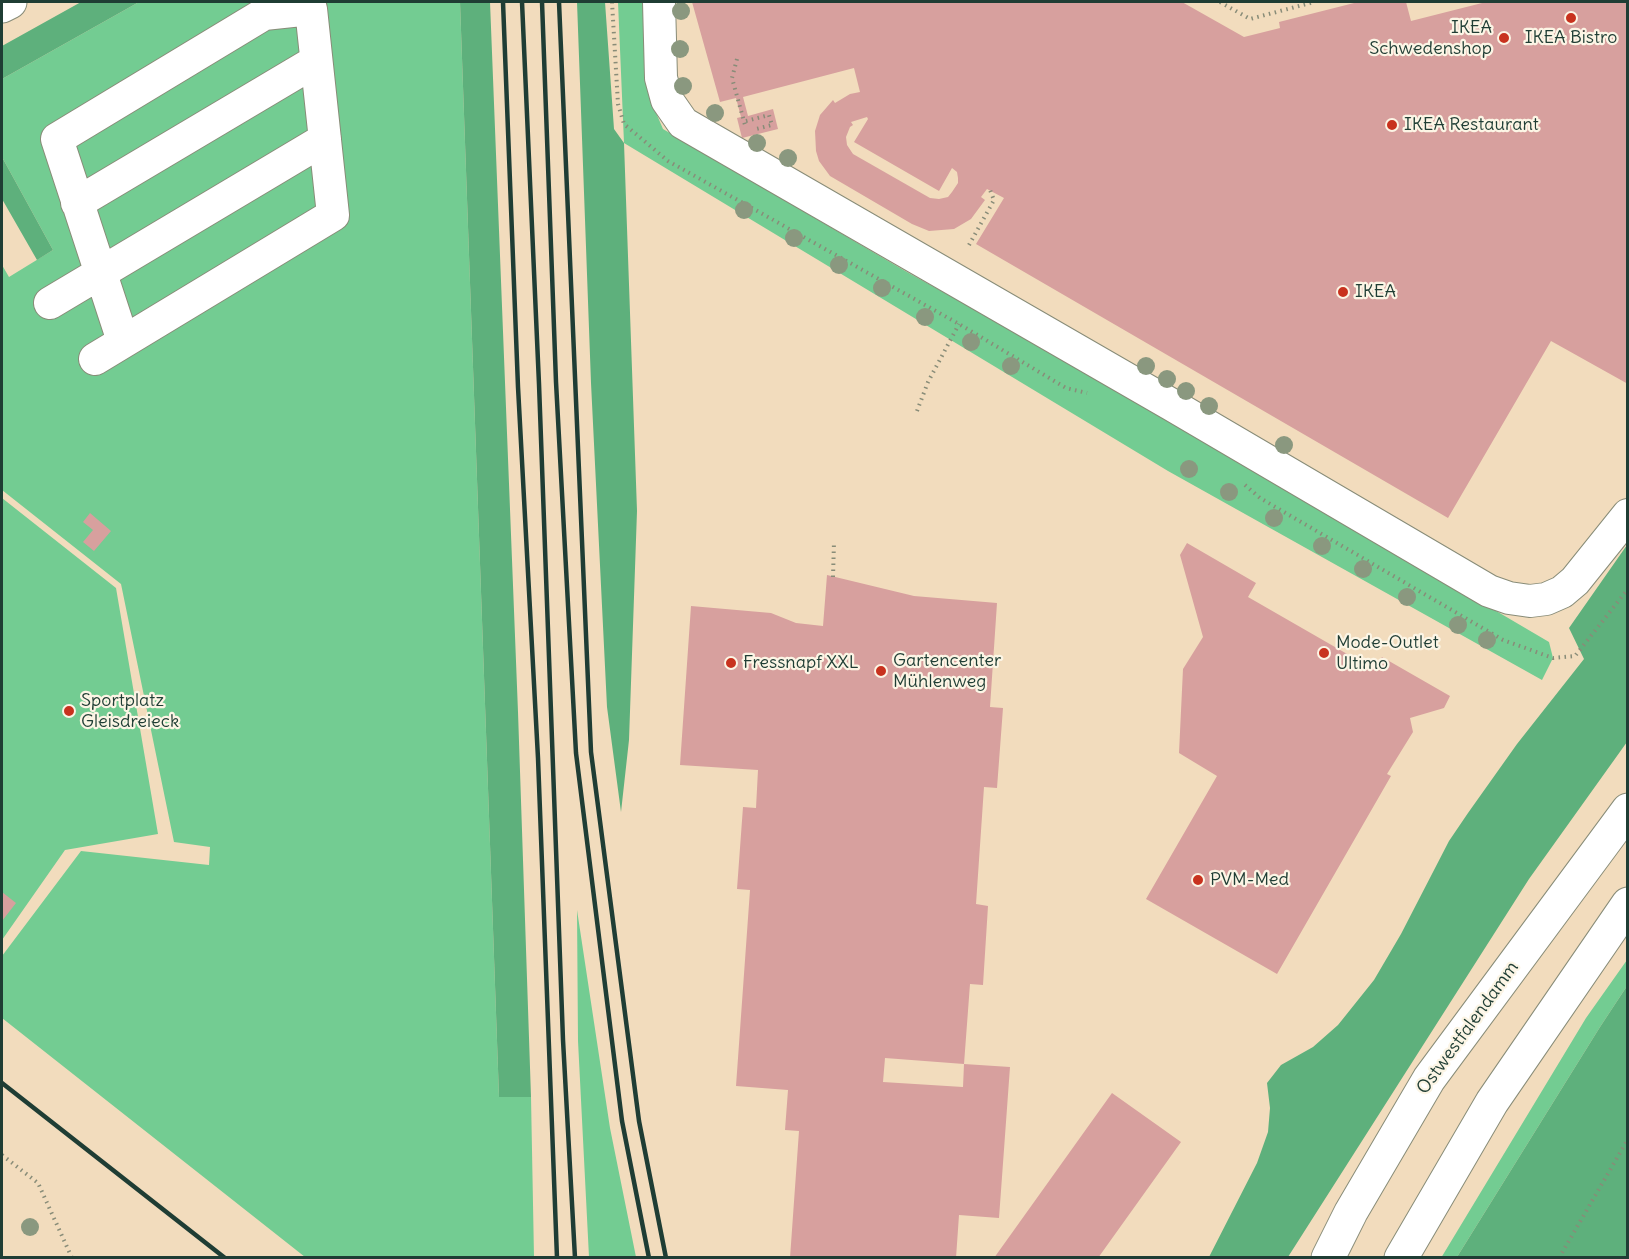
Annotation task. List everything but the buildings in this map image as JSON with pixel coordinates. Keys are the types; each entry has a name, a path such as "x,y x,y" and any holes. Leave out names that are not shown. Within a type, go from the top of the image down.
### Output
{"main road":[{"path":"2,6 10,2"},
{"name":"Ostwestfalendamm","path":"1328,1257 1351,1212 1429,1079 1628,810"},
{"path":"1401,1257 1492,1102 1628,904"}],"lane":[{"path":"659,2 661,78 667,100 683,123 1489,591 1509,598 1530,601 1546,599 1562,592 1575,581 1628,514"},
{"path":"95,359 333,215 311,9 264,14 57,139 123,341"},
{"path":"77,203 316,61"},
{"path":"50,303 325,139"}],"path":[{"path":"1220,2 1250,19 1314,2"},
{"path":"737,59 732,78 748,131 772,125 769,115 746,121"},
{"path":"969,245 994,200 990,190"},
{"path":"917,411 928,382 959,324"},
{"path":"833,577 834,542"},
{"path":"1575,656 1628,589"},
{"path":"1559,1257 1628,1139"},
{"path":"2,1155 38,1183 72,1257"}],"green space":[{"path":"81,2 139,2 2,79 2,46"},
{"path":"139,2 460,2 499,1097 531,1097 534,1257 305,1257 2,1018 2,956 81,851 209,865 210,847 174,842 121,584 2,490 2,265 9,277 53,250 2,157 2,79"},
{"path":"460,2 490,2 531,1097 499,1097"},
{"path":"577,2 605,2 614,129 624,143 637,511 629,740 621,812 607,707 591,383"},
{"path":"618,2 647,2 651,101 663,129 907,272 1127,394 1549,642 1553,658 1542,680 1168,471 624,143"},
{"path":"2,157 53,250 37,260 2,199"},
{"name":"Sportplatz Gleisdreieck","path":"2,498 116,588 158,834 65,850 2,940"},
{"path":"1627,545 1627,742 1529,879 1288,1257 1209,1257 1257,1163 1268,1132 1270,1108 1267,1083 1281,1065 1313,1047 1338,1025 1374,980 1401,934 1449,841 1517,744 1584,659 1569,628"},
{"path":"577,910 610,1128 636,1257 589,1257 578,1041"},
{"path":"1627,960 1627,986 1457,1257 1441,1258 1586,1018"},
{"path":"1627,986 1627,1257 1457,1257 1600,1027"}],"railway":[{"path":"503,2 518,387 538,758 557,1258"},
{"path":"522,2 539,384 563,1040 575,1258"},
{"path":"542,2 556,382 576,753 622,1121 649,1258"},
{"path":"559,2 591,752 639,1121 666,1258"},
{"path":"2,1083 225,1258"}],"place":[{"name":"IKEA Bistro","path":"1571,18"},
{"name":"IKEA Schwedenshop","path":"1504,38"},
{"name":"IKEA Restaurant","path":"1392,125"},
{"name":"IKEA","path":"1343,292"},
{"name":"Mode-Outlet Ultimo","path":"1324,653"},
{"name":"Fressnapf XXL","path":"731,663"},
{"name":"Gartencenter Mühlenweg","path":"881,671"},
{"name":"Sportplatz Gleisdreieck","path":"69,711"},
{"name":"PVM-Med","path":"1198,880"}]}
